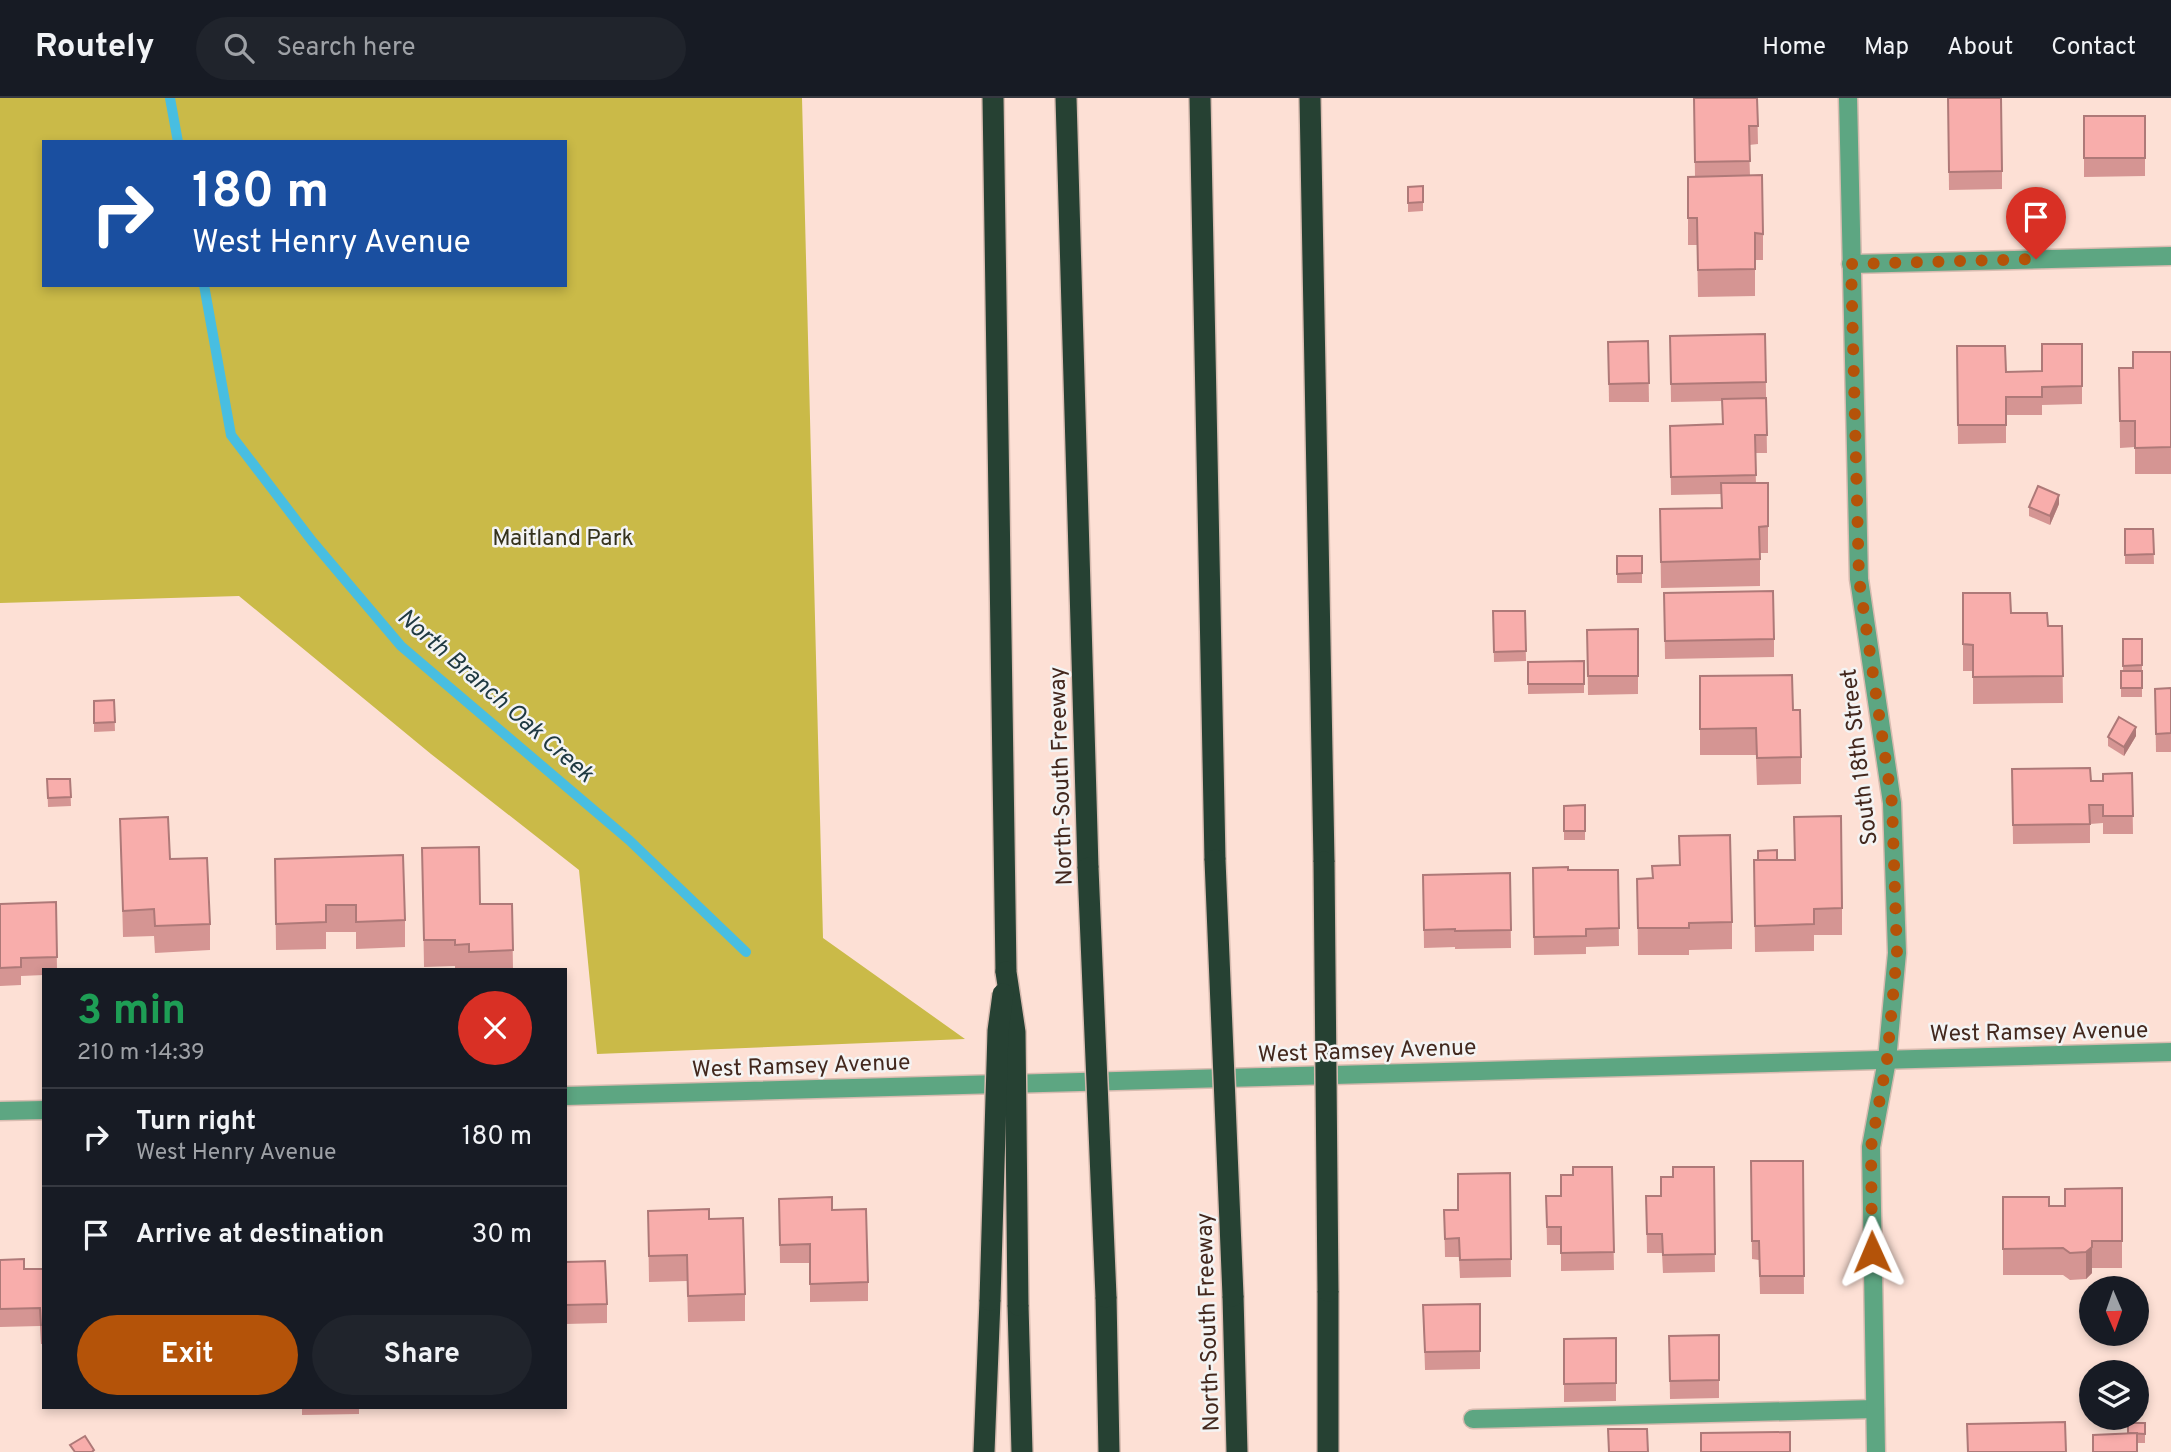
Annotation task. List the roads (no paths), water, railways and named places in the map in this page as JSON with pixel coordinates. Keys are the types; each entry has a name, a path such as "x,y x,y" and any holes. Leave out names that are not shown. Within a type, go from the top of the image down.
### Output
{"highway":[{"path":"993,98 1006,972 1015,1032 1022,1452"},
{"name":"North-South Freeway","path":"1066,98 1088,868 1106,1297 1109,1452"},
{"name":"North-South Freeway","path":"1200,98 1215,860 1237,1452"},
{"path":"1310,98 1324,862 1328,1452"},
{"path":"984,1452 998,1031 1006,972"}],"street":[{"name":"South 18th Street","path":"1848,98 1859,579 1892,803 1897,953 1887,1060 1871,1147 1876,1452"},
{"path":"1851,264 2171,256"},
{"name":"West Ramsey Avenue","path":"567,1096 2171,1052"},
{"path":"0,1111 42,1110"},
{"path":"1473,1419 1875,1409"}],"waterway":[{"name":"North Branch Oak Creek","path":"170,98 178,140"},
{"name":"North Branch Oak Creek","path":"204,287 231,435 312,541 401,646 629,840 746,952"}],"park label":[{"name":"Maitland Park","path":"563,537"}]}
